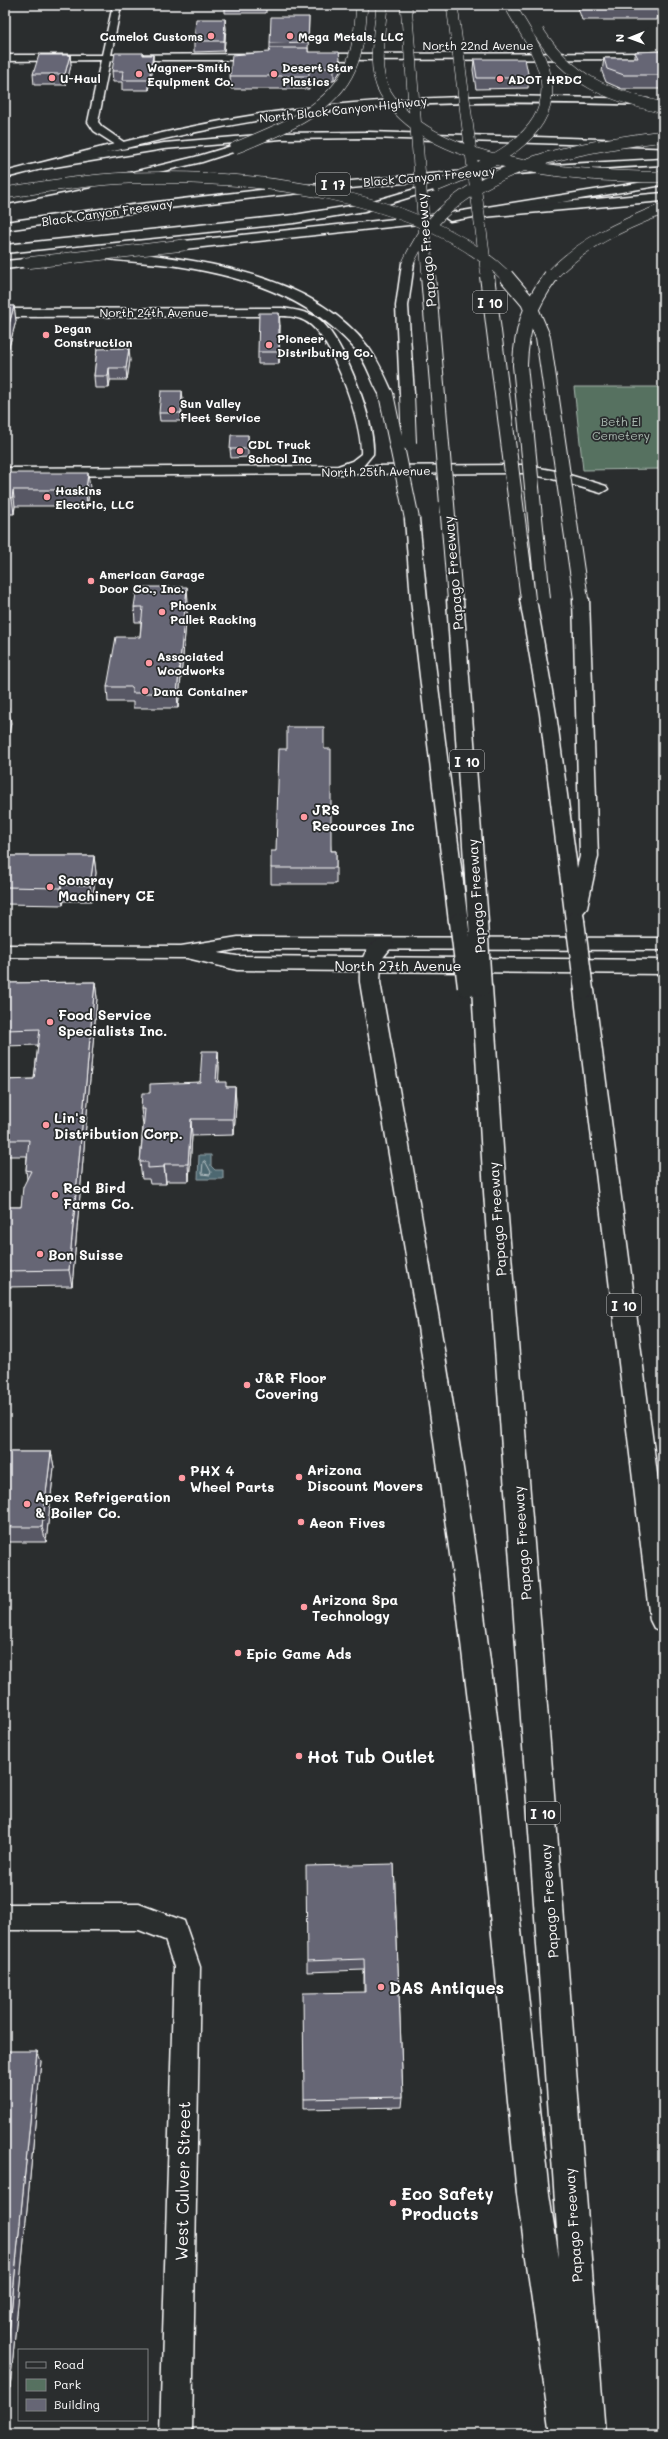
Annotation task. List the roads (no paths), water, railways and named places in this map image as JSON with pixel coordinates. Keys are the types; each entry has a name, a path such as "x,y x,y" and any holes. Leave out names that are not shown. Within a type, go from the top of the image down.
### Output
{"main road":[{"path":"5,200 151,172 235,148 295,121 334,91 346,76 354,57 359,39 362,5"},
{"path":"382,5 379,63 381,83 385,92 399,111 423,130 457,146 527,166 615,176 663,177"},
{"name":"Papago Freeway","path":"406,5 455,600 478,922 475,987 495,1192 588,2434"},
{"name":"I 10","path":"452,5 535,599 548,714 663,1620"},
{"path":"5,249 294,219 371,205 436,186 468,173 513,147 533,129 543,112 547,94 546,78 510,5"},
{"path":"530,18 553,56 574,75 605,91 663,108"},
{"name":"North Black Canyon Highway","path":"5,175 124,145 255,118 370,104 505,98 663,103"},
{"path":"30,168 164,146 280,136 368,135 542,142 663,144"},
{"path":"475,987 459,922 419,600 412,519 402,306 408,263 420,239 441,214 471,192 504,175 540,161 588,148 663,136"},
{"name":"Black Canyon Freeway","path":"5,216 167,194 390,170 502,160 663,152"},
{"name":"Black Canyon Freeway","path":"5,226 165,203 334,184 486,171 663,162"},
{"path":"5,192 80,182 128,178 198,178 268,183 334,195 389,210 449,235 479,253 502,270 521,291 536,314 543,337 581,599 589,856 575,921"},
{"path":"450,217 663,182"},
{"path":"5,265 450,217 663,197"},
{"path":"535,599 520,373 521,340 528,313 534,301 549,280 573,256 608,234 663,209"},
{"path":"5,254 101,254 150,258 198,265 272,287 325,314 361,346 386,394 412,519"},
{"name":"North 27th Avenue","path":"5,952 181,952 238,943 663,944"},
{"path":"384,944 372,954 369,965 370,982 430,1327 466,1576 489,1759 533,2194 568,2434"},
{"name":"North 27th Avenue","path":"181,952 236,964 663,967"}],"street":[{"path":"117,5 93,122 98,129 124,145"},
{"name":"North 22nd Avenue","path":"304,57 663,56"},
{"path":"5,58 272,57"},
{"name":"North 24th Avenue","path":"5,313 282,312 303,315 316,323 331,343 351,384 369,442 364,459 351,467 330,472"},
{"name":"North 25th Avenue","path":"5,472 330,472 523,469 552,474 601,490"},
{"name":"West Culver Street","path":"5,1917 139,1916 175,1930 187,1967 176,2434"}],"water":[{"path":"199,1155 211,1155 211,1166 215,1170 223,1170 223,1179 198,1179"}],"place":[{"name":"Camelot Customs","path":"211,36"},
{"name":"Mega Metals, LLC","path":"290,36"},
{"name":"Wagner-Smith Equipment Co.","path":"139,74"},
{"name":"Desert Star Plastics","path":"274,74"},
{"name":"U-Haul","path":"52,78"},
{"name":"ADOT HRDC","path":"500,79"},
{"name":"Degan Construction","path":"46,335"},
{"name":"Pioneer Distributing Co.","path":"269,345"},
{"name":"Sun Valley Fleet Service","path":"172,410"},
{"name":"CDL Truck School Inc","path":"240,451"},
{"name":"Haskins Electric, LLC","path":"47,497"},
{"name":"American Garage Door Co., Inc.","path":"91,581"},
{"name":"Phoenix Pallet Racking","path":"162,612"},
{"name":"Associated Woodworks","path":"149,663"},
{"name":"Dana Container","path":"145,691"},
{"name":"JRS Recources Inc","path":"304,817"},
{"name":"Sonsray Machinery CE","path":"50,887"},
{"name":"Food Service Specialists Inc.","path":"50,1022"},
{"name":"Lin's Distribution Corp.","path":"46,1125"},
{"name":"Red Bird Farms Co.","path":"55,1195"},
{"name":"Bon Suisse","path":"40,1254"},
{"name":"J&R Floor Covering","path":"247,1385"},
{"name":"Arizona Discount Movers","path":"299,1477"},
{"name":"PHX 4 Wheel Parts","path":"182,1478"},
{"name":"Apex Refrigeration & Boiler Co.","path":"27,1504"},
{"name":"Aeon Fives","path":"301,1522"},
{"name":"Arizona Spa Technology","path":"304,1607"},
{"name":"Epic Game Ads","path":"238,1653"},
{"name":"Hot Tub Outlet","path":"299,1756"},
{"name":"DAS Antiques","path":"381,1987"},
{"name":"Eco Safety Products","path":"393,2203"}],"park label":[{"name":"Beth El Cemetery","path":"621,428"}]}
